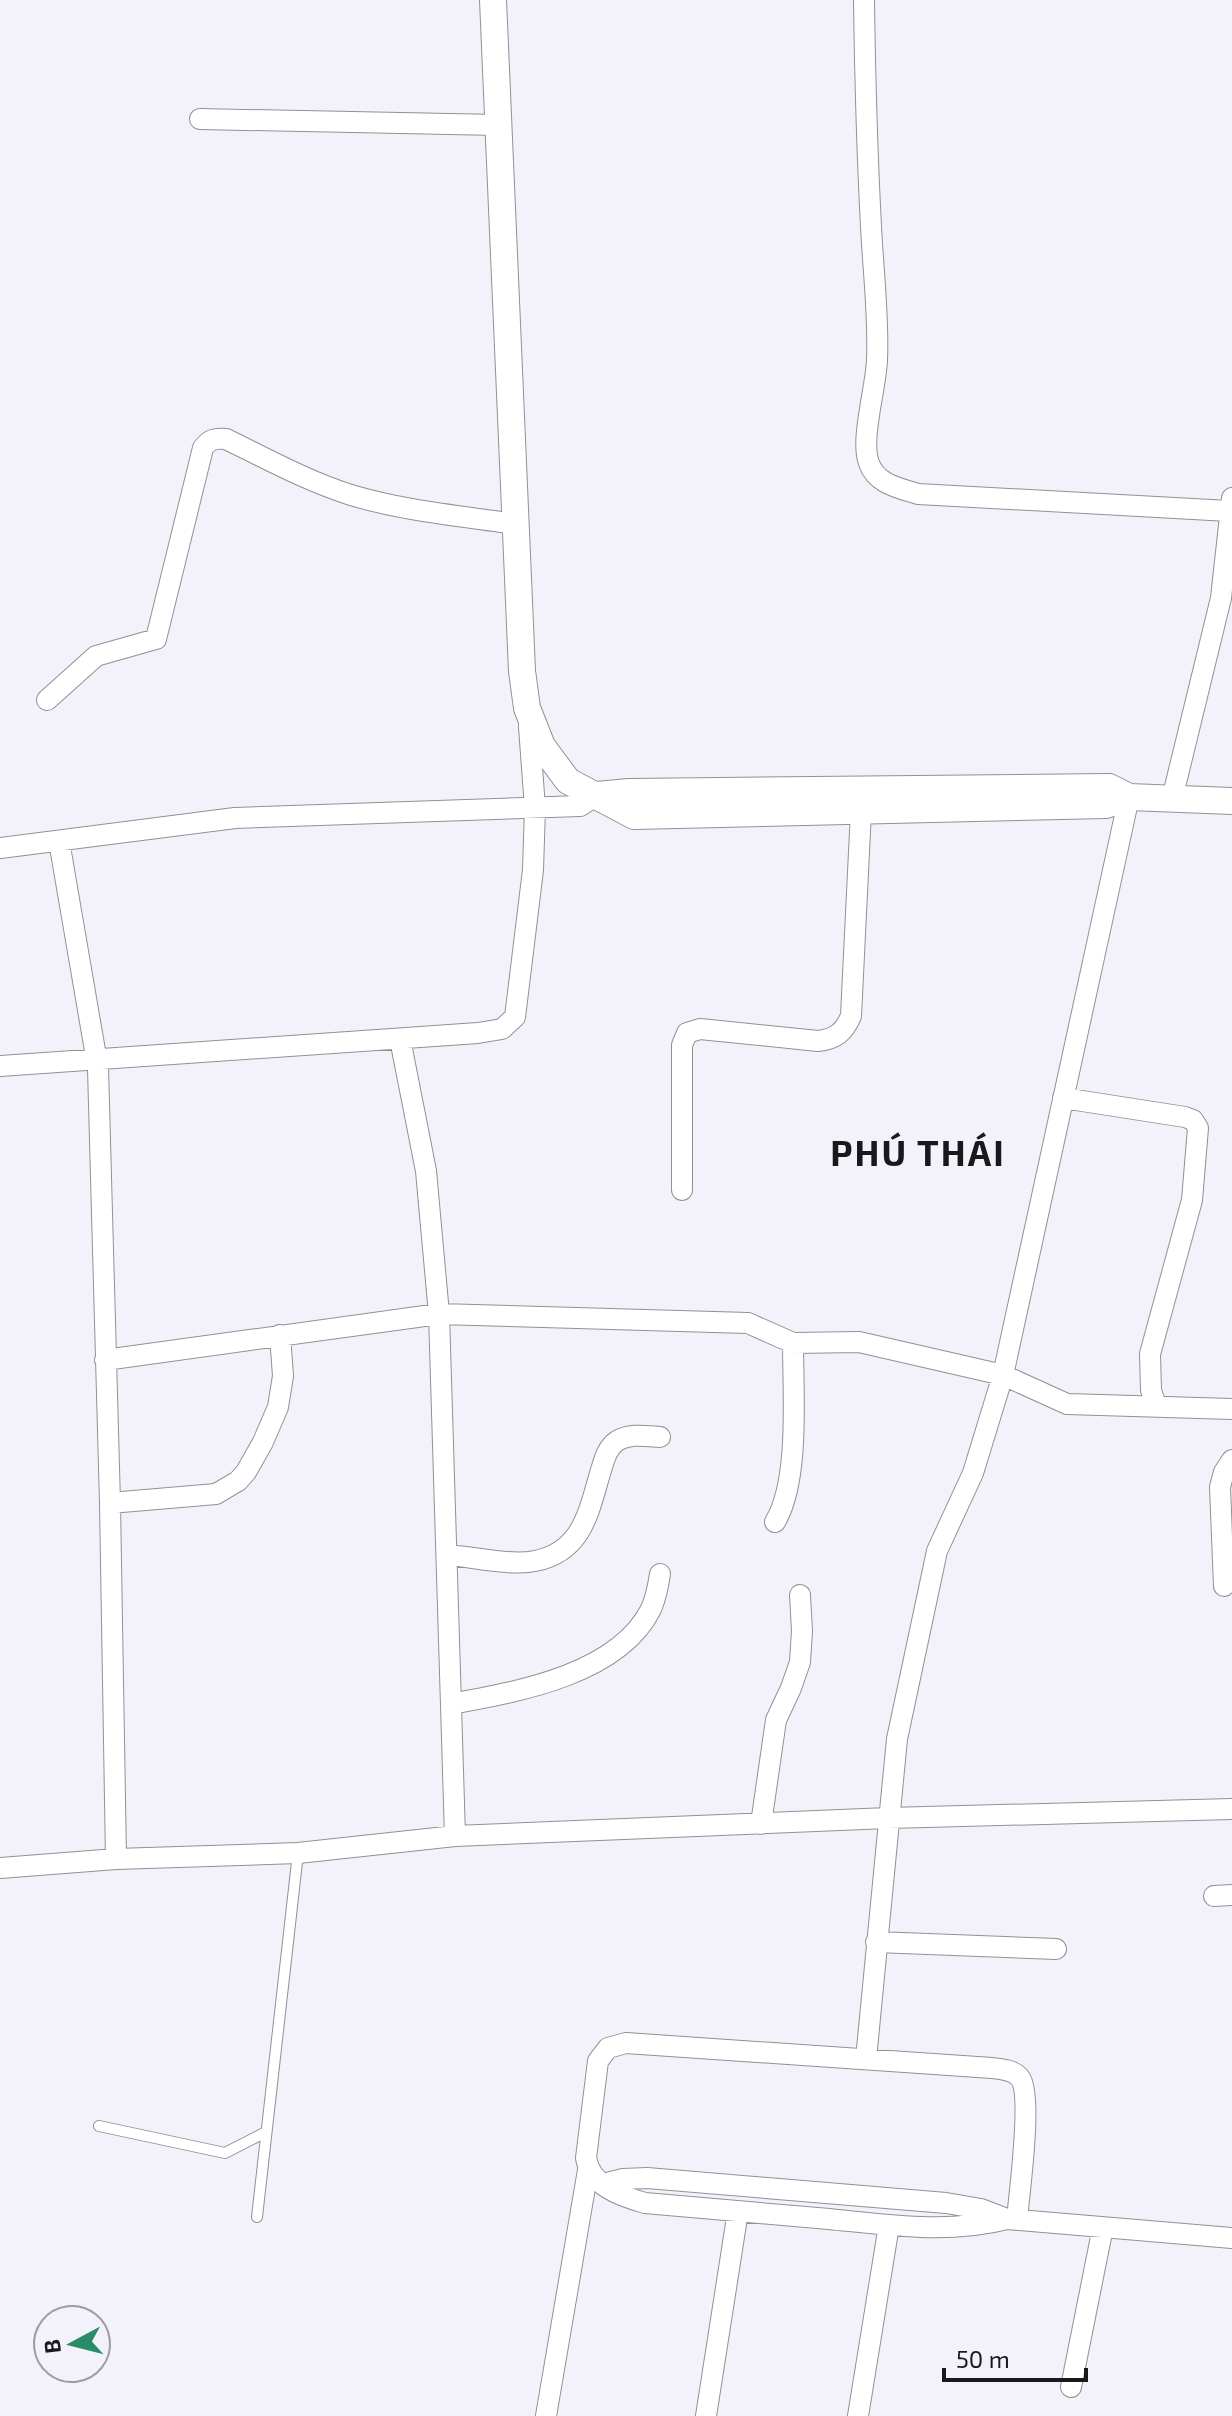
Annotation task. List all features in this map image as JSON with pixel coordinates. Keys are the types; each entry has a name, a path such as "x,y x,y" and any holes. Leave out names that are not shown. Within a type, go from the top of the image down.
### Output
{"street":[{"path":"0,1066 478,1033 502,1029 515,1017 533,870 535,808 522,671 493,0"},
{"path":"864,0 877,360 867,435 866,457 870,468 878,478 894,487 918,494 1231,504 1226,599 1172,799"},
{"path":"200,119 498,125"},
{"path":"47,700 96,656 156,639 203,448 209,441 226,439 319,484 353,495 391,505 515,524"},
{"path":"527,708 542,746 568,781 634,816 1106,805 1129,797 1228,805"},
{"path":"0,848 235,818 580,806 597,795 629,792 1109,787 1129,797"},
{"path":"866,2059 897,1739 937,1551 973,1473 1003,1375 1129,797"},
{"path":"682,1190 682,1045 687,1033 700,1029 818,1041 829,1040 846,1027 851,1016 861,811"},
{"path":"59,841 98,1068 116,1859"},
{"path":"400,1039 426,1171 439,1314 455,1836"},
{"path":"1063,1098 1185,1117 1193,1120 1198,1128 1192,1200 1150,1354 1151,1390 1156,1406"},
{"path":"105,1360 439,1314 748,1323 793,1343 859,1342 1003,1375 1067,1404 1232,1409"},
{"path":"110,1503 216,1494 238,1481 263,1442 278,1407 283,1376 280,1335"},
{"path":"775,1522 791,1479 793,1343"},
{"path":"448,1555 521,1563 544,1559 564,1549 575,1540 583,1526 605,1457 614,1442 637,1435 660,1437"},
{"path":"1224,1586 1226,1529 1221,1479 1232,1460"},
{"path":"451,1704 540,1684 588,1666 605,1656 635,1632 650,1612 657,1595 660,1574"},
{"path":"761,1824 773,1730 800,1662 800,1595"},
{"path":"0,1868 116,1859 298,1853 455,1836 888,1818 1232,1809"},
{"path":"876,1942 1056,1949"},
{"path":"617,2044 992,2068 1015,2073 1022,2080 1026,2106 1012,2219 980,2226 889,2225 645,2203 620,2196 596,2177 586,2158 598,2061 602,2053 617,2044"},
{"path":"596,2177 647,2178 903,2198 981,2209 1012,2219 1232,2238"},
{"path":"546,2416 596,2177"},
{"path":"706,2416 738,2211"},
{"path":"858,2416 889,2225"},
{"path":"1071,2387 1103,2227"}],"lane":[{"path":"257,2217 298,1853"},
{"path":"99,2126 225,2153 266,2132"}],"district":[{"name":"PHÚ THÁI","path":"918,1153"}]}
